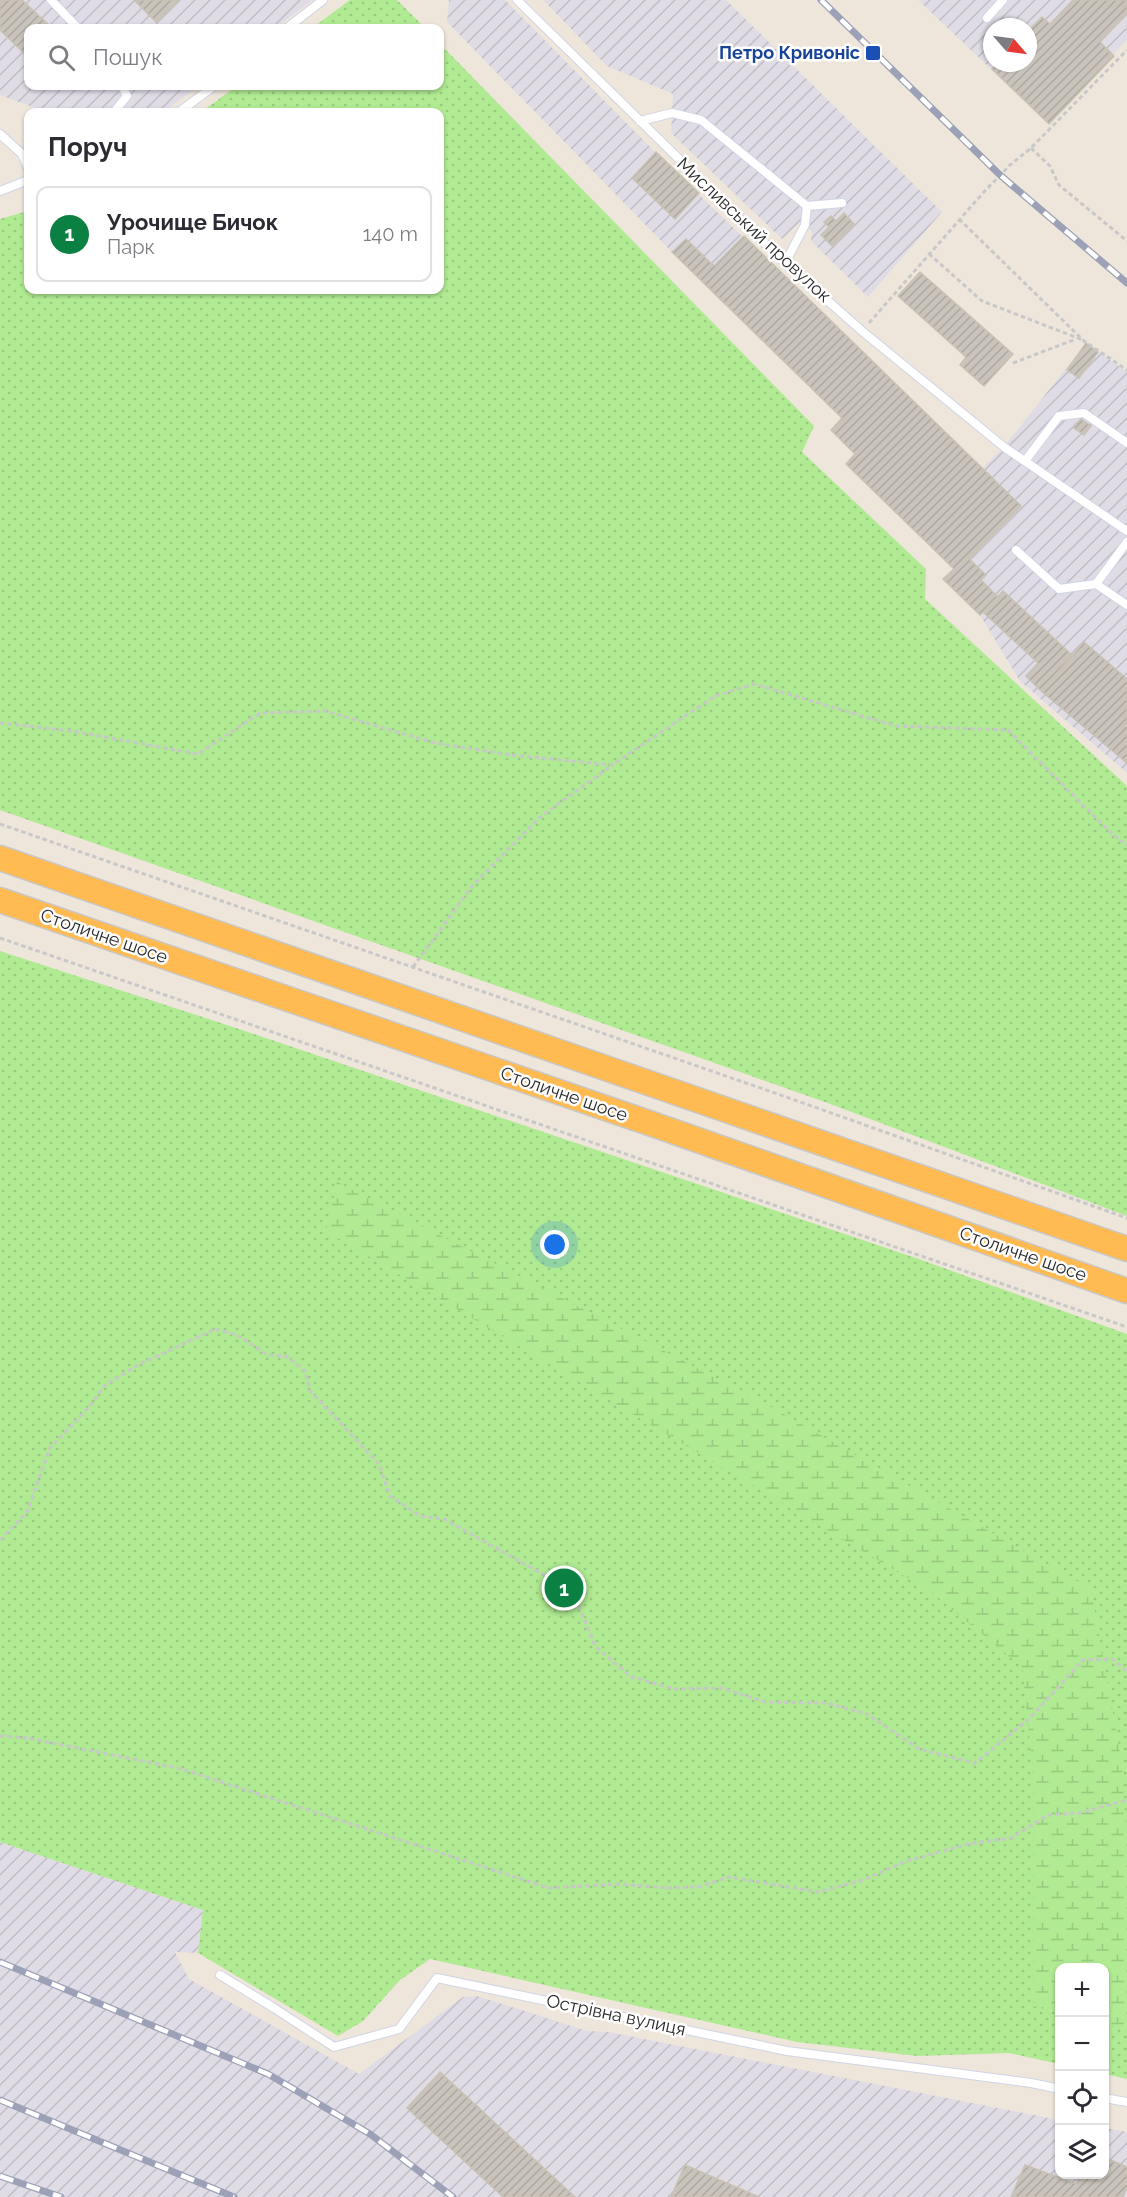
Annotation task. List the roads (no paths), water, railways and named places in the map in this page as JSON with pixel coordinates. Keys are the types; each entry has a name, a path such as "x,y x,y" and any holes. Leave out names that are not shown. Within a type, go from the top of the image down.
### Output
{"highway":[{"path":"0,858 1127,1249"},
{"name":"Столичне шосе","path":"0,900 655,1125 1127,1291"}],"lane":[{"path":"51,0 74,24"},
{"path":"292,24 323,0"},
{"name":"Мисливський провулок","path":"517,0 785,263 862,331 1004,447 1127,531"},
{"path":"987,18 1003,0"},
{"path":"117,108 127,96 124,90"},
{"path":"184,108 209,90"},
{"path":"640,121 672,113 701,120 807,206 842,203"},
{"path":"0,134 22,154 24,159"},
{"path":"0,191 24,182"},
{"path":"785,263 805,225 807,206"},
{"path":"1025,461 1059,416 1084,413 1127,443"},
{"path":"1096,584 1127,542"},
{"path":"1016,550 1059,589 1096,584 1127,605"},
{"name":"Острівна вулиця","path":"220,1975 334,2048 399,2029 437,1977 787,2051 1032,2083 1055,2088"},
{"path":"1109,2099 1127,2103"}],"railway":[{"path":"821,0 1000,175 1127,283"},
{"path":"0,1962 268,2074 370,2134 453,2197"},
{"path":"0,2100 234,2197"},
{"path":"0,2176 61,2197"}],"place":[{"name":"Петро Кривоніс","path":"873,53"},
{"name":"Урочище Бичок","path":"564,1588"}]}
